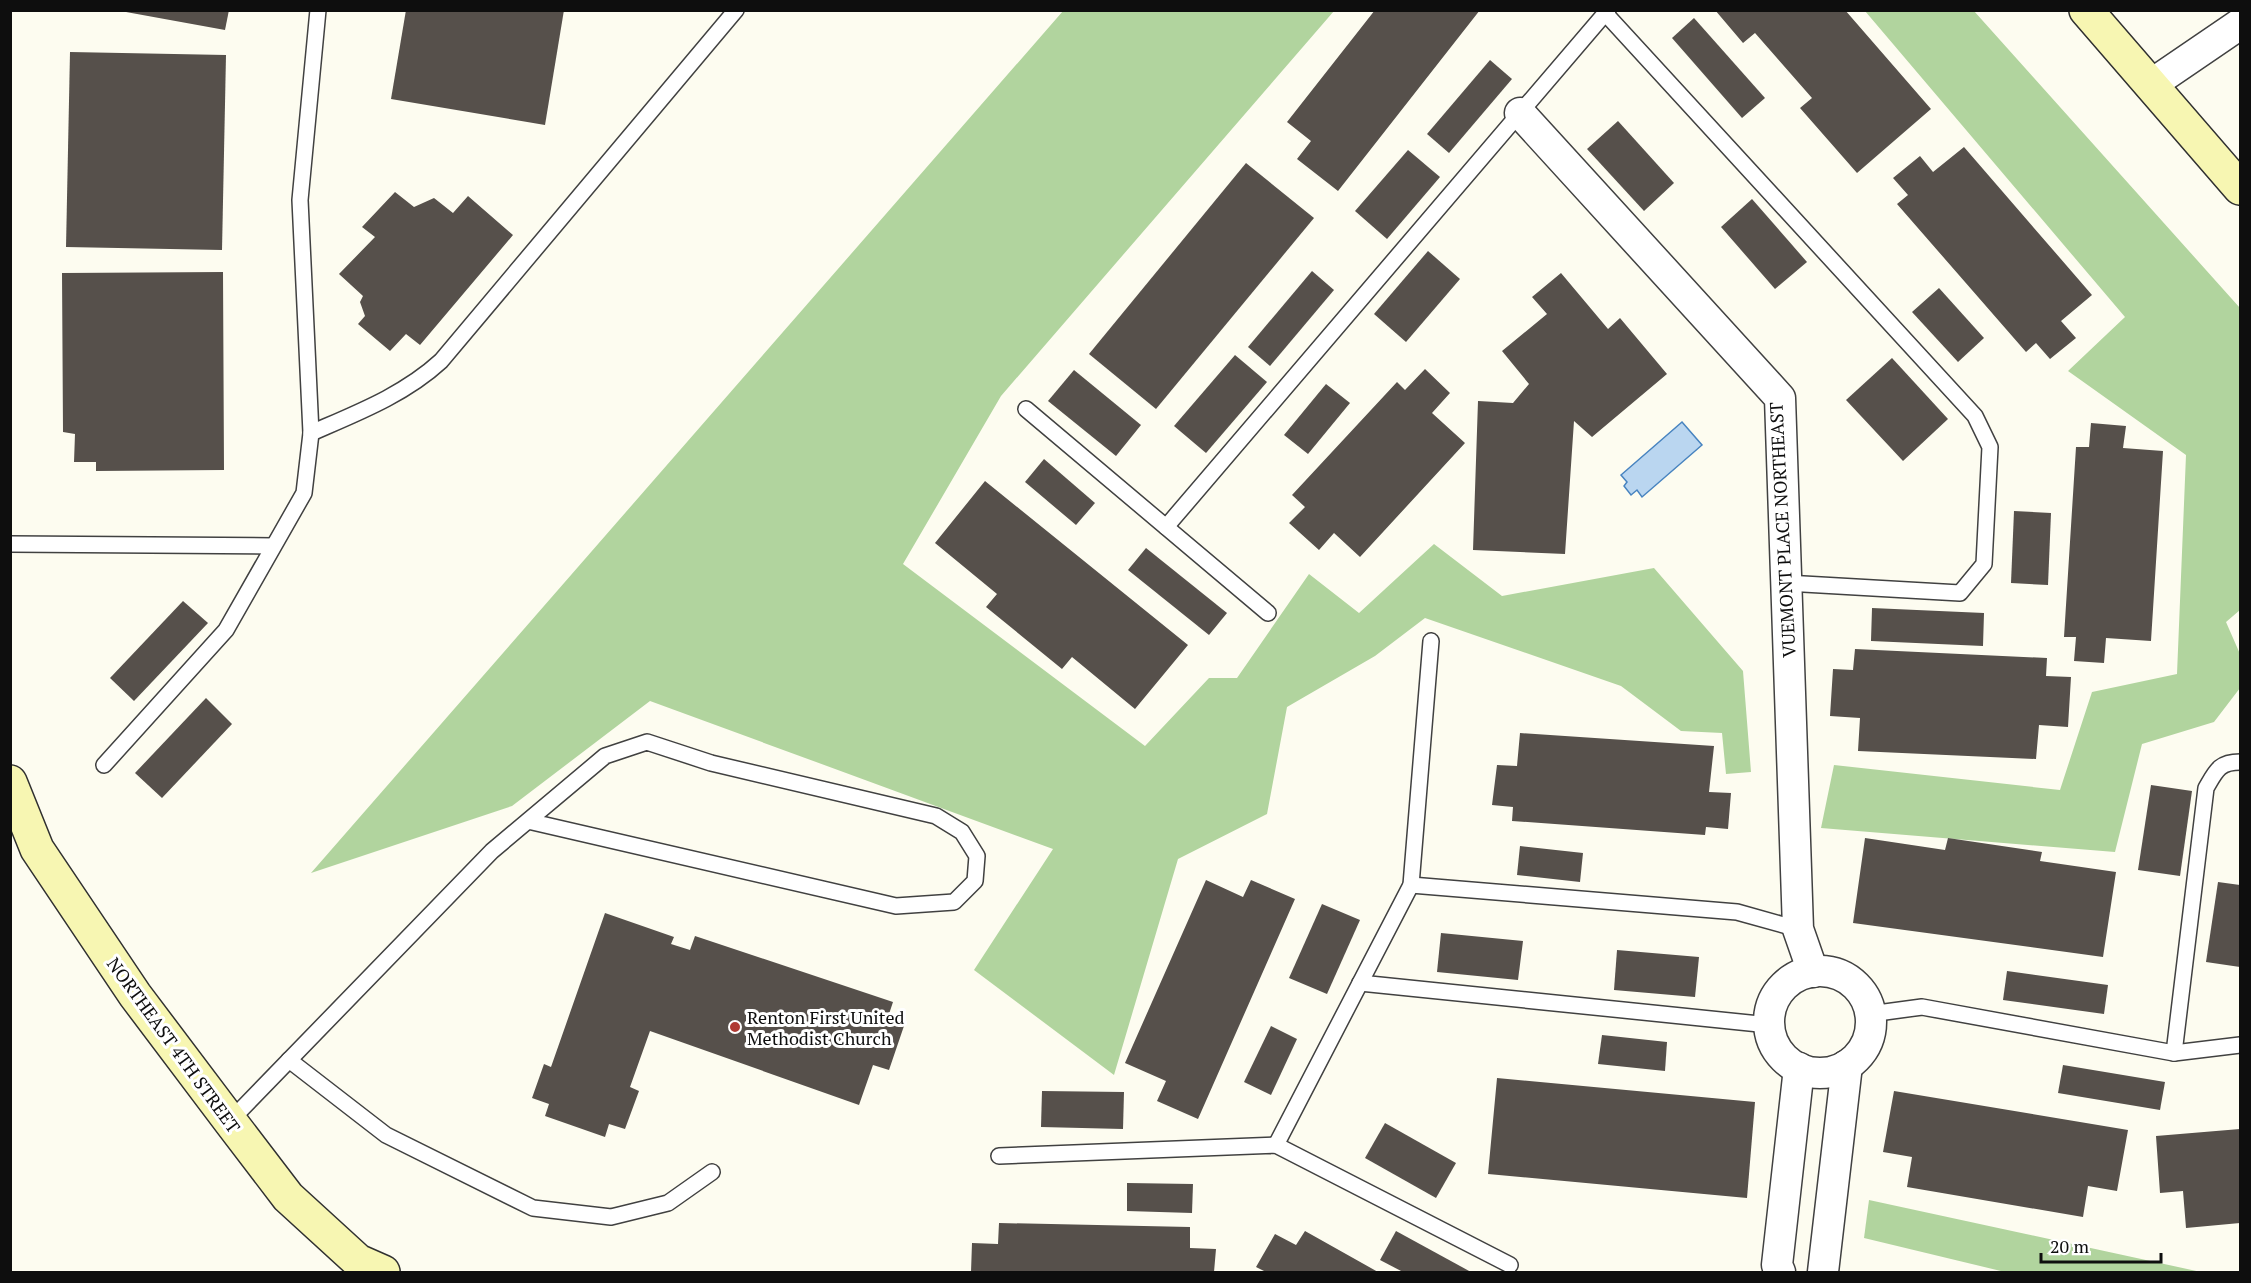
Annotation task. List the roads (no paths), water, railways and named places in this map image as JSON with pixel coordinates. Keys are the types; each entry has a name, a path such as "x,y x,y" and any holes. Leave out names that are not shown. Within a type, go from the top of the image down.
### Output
{"street":[{"path":"2086,10 2241,188"},
{"path":"2152,84 2241,24"},
{"name":"VUEMONT PLACE NORTHEAST","path":"1520,114 1780,398 1798,929 1813,972"},
{"name":"NORTHEAST 4TH STREET","path":"10,782 37,849 135,995 288,1197 358,1260 383,1272"},
{"path":"1826,970 1842,975 1855,983 1866,998 1870,1014 1872,1021 1867,1044 1856,1059 1824,1074 1799,1068 1786,1061 1775,1047 1768,1025 1772,1004 1785,984 1803,973 1826,970"},
{"path":"1823,1272 1847,1065"},
{"path":"1780,1272 1778,1265 1799,1068"}],"lane":[{"path":"104,765 226,630 304,493 311,433 300,200 318,10"},
{"path":"311,433 381,402 423,378 441,361 736,10"},
{"path":"1166,526 1606,12 1975,416 1990,447 1984,564 1960,593 1786,583"},
{"path":"1026,409 1268,613"},
{"path":"10,544 273,546"},
{"path":"1276,1145 1411,885 1431,641"},
{"path":"230,1120 492,851 605,756 647,742 711,763 936,816 962,832 977,856 975,881 954,902 896,906 528,821"},
{"path":"2174,1053 2206,788 2215,771 2227,762 2241,762"},
{"path":"1411,885 1737,912 1798,929"},
{"path":"1360,983 1768,1025"},
{"path":"1870,1014 1922,1006 2174,1053 2241,1045"},
{"path":"289,1060 386,1135 533,1208 611,1217 668,1203 712,1172"},
{"path":"999,1156 1276,1145 1510,1265"}],"water":[{"path":"1682,422 1702,445 1642,497 1637,490 1631,495 1624,486 1627,482 1621,475"}],"place":[{"name":"Renton First United Methodist Church","path":"735,1027"}]}
